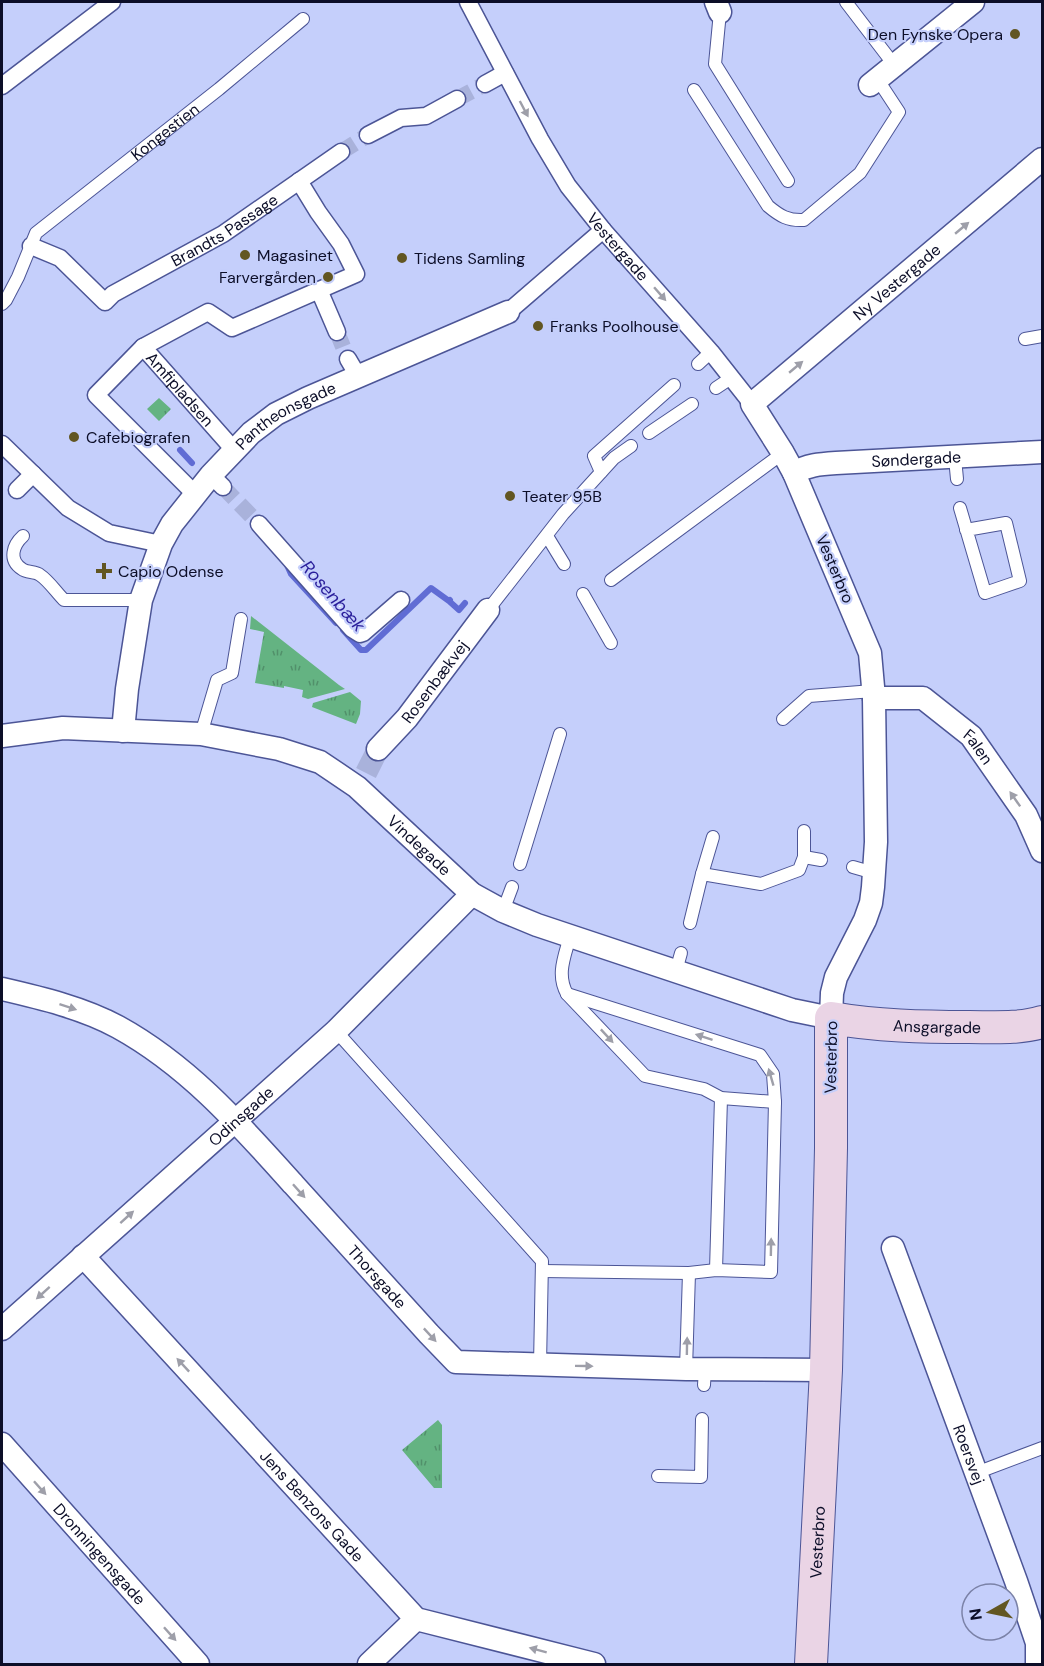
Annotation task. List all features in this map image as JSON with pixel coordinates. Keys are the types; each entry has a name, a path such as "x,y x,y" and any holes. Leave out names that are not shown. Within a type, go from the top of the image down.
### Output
{"main road":[{"name":"Ansgargade","path":"831,1018 915,1027 996,1028 1033,1025 1042,1022"},
{"name":"Vesterbro","path":"812,1665 826,1370 831,1148 831,1018"}],"street":[{"path":"2,86 112,2"},
{"name":"Vestergade","path":"468,2 540,139 568,186 603,230 711,352 752,404 794,473"},
{"path":"881,77 966,4"},
{"path":"485,84 505,73"},
{"path":"368,135 401,118 426,116 456,99"},
{"name":"Brandts Passage","path":"31,246 60,258 105,302 113,294 223,234 341,152"},
{"name":"Ny Vestergade","path":"752,404 1042,159"},
{"path":"143,347 208,312 232,328 356,274 341,244 318,212 300,181"},
{"name":"Pantheonsgade","path":"123,731 141,600 161,544 172,524 195,494 217,481 235,451 251,433 276,414 308,398 353,368 508,312 603,230"},
{"path":"319,290 337,332"},
{"name":"Amfipladsen","path":"195,494 96,395 143,347 235,451"},
{"path":"2,444 68,508 109,532 161,544"},
{"name":"Søndergade","path":"794,473 814,465 956,468 1042,452"},
{"name":"Vesterbro","path":"794,473 870,653 874,694 876,842 864,870 871,903 866,920 836,978 832,993 831,1018"},
{"path":"17,490 33,474"},
{"path":"259,525 352,629 360,634 401,600"},
{"name":"Rosenbækvej","path":"378,749 407,718 488,610"},
{"name":"Falen","path":"874,694 923,698 971,736 1026,815 1042,851"},
{"name":"Vindegade","path":"2,736 63,728 201,734 279,749 320,762 362,780 472,894 503,911 570,936 679,962 792,1010 831,1018"},
{"name":"Odinsgade","path":"2,1329 336,1031 472,894"},
{"name":"Thorsgade","path":"2,989 53,1002 117,1026 184,1071 236,1120 456,1362 698,1374 826,1370"},
{"name":"Roersvej","path":"893,1248 1016,1581 1037,1644 1037,1665"},
{"name":"Jens Benzons Gade","path":"83,1256 416,1619"},
{"name":"Dronningensgade","path":"2,1444 198,1665"},
{"path":"369,1665 416,1619 594,1665"}],"lane":[{"path":"694,90 768,206 782,218 794,221 804,220 860,173 899,112 846,2"},
{"path":"718,7 715,64 789,181"},
{"name":"Kongestien","path":"2,304 18,277 36,233 219,89 303,19"},
{"path":"1025,339 1042,336"},
{"path":"698,364 711,352"},
{"path":"716,388 731,378"},
{"path":"601,472 594,456 674,385"},
{"path":"649,433 686,407"},
{"path":"488,610 563,514 614,458 631,446"},
{"path":"611,580 783,453"},
{"path":"960,508 966,530 985,593 1020,581 1006,523 966,530"},
{"path":"23,536 14,547 15,562 23,571 39,574 64,600 141,600"},
{"path":"547,536 564,564"},
{"path":"583,594 611,643"},
{"path":"201,734 217,680 232,673 241,619"},
{"path":"783,719 809,696 874,694"},
{"path":"520,864 560,734"},
{"path":"702,874 761,884 799,870 804,857 804,831"},
{"path":"690,923 713,837"},
{"path":"804,857 821,860"},
{"path":"503,911 512,887"},
{"path":"570,936 561,972 562,985 567,994 645,1076 704,1089 721,1098 775,1102"},
{"path":"542,1271 771,1272 775,1102 773,1074 760,1055 567,994"},
{"path":"336,1031 543,1261 540,1365"},
{"path":"716,1270 721,1098"},
{"path":"689,1273 687,1324 698,1374"},
{"path":"658,1476 701,1477 702,1419"},
{"path":"976,1473 1042,1448"}],"green space":[{"path":"159,398 171,409 159,421 147,409"},
{"path":"251,616 345,689 308,699 302,697 303,690 255,683 264,632 250,629"},
{"path":"350,692 361,701 356,724 312,707 313,703"},
{"path":"438,1420 442,1425 442,1488 434,1488 402,1450"}],"waterway":[{"name":"Rosenbæk","path":"180,450 192,463"},
{"name":"Rosenbæk","path":"287,565 291,574 336,623"},
{"name":"Rosenbæk","path":"343,630 361,650 366,650 431,588 450,600"},
{"path":"449,601 459,610 465,603"}],"tunnel":[{"path":"457,99 485,84"},
{"path":"341,152 368,135"},
{"path":"337,332 348,359"},
{"path":"223,487 259,524"},
{"path":"366,773 378,749"}],"place":[{"name":"Den Fynske Opera","path":"1015,34"},
{"name":"Magasinet","path":"245,255"},
{"name":"Tidens Samling","path":"402,258"},
{"name":"Farvergården","path":"328,277"},
{"name":"Franks Poolhouse","path":"538,326"},
{"name":"Cafebiografen","path":"74,437"},
{"name":"Teater 95B","path":"510,496"},
{"name":"Capio Odense","path":"104,571"}]}
